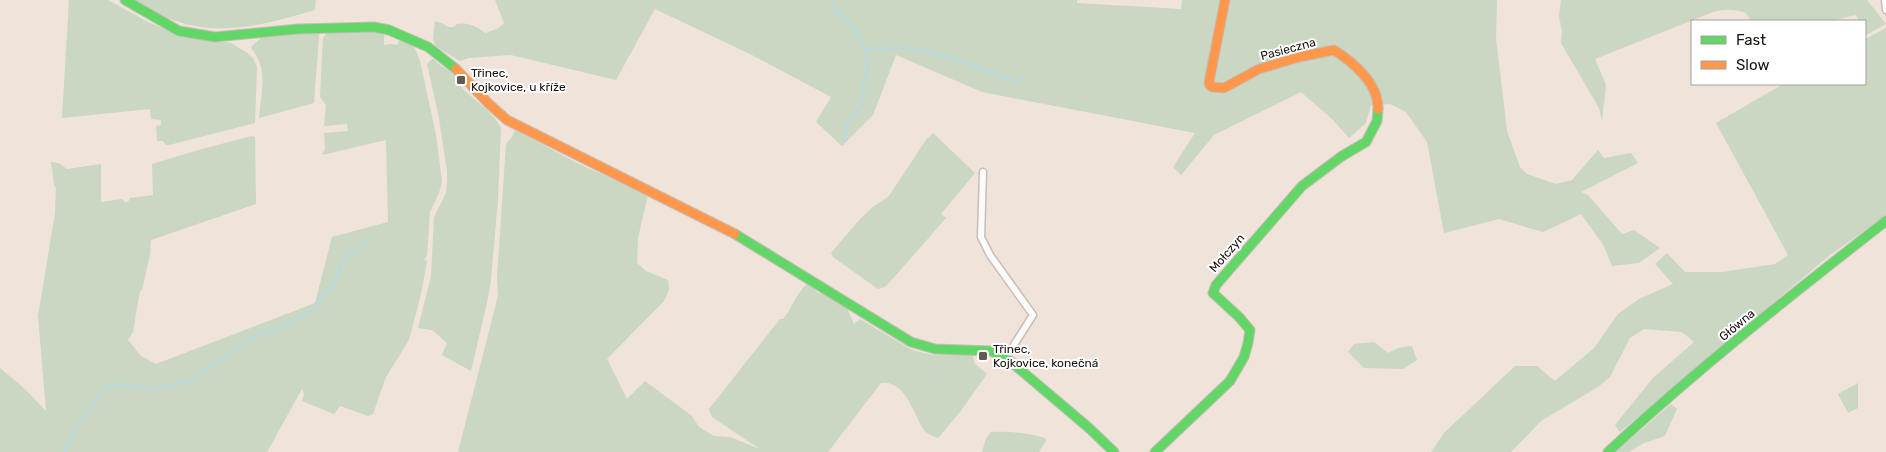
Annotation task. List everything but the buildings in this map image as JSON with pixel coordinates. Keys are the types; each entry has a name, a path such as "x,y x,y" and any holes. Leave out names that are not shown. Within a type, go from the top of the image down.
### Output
{"street":[{"path":"125,0 180,31 215,38 298,29 374,27 403,36 428,47 454,66 488,103 507,120 732,232 911,342 935,349 991,351 1005,358 1089,428 1114,452"},
{"name":"Pasieczna","path":"1225,0 1210,77 1209,84 1212,87 1224,88 1259,69 1299,57 1334,50 1346,57 1362,71 1376,96 1378,103 1377,121 1366,142 1342,156 1302,186"},
{"path":"1885,0 1886,10"},
{"path":"983,172 981,237 990,255 1033,316 1005,358"},
{"name":"Mołczyn","path":"1155,452 1217,393 1237,371 1248,344 1250,330 1239,317 1218,300 1213,293 1214,289 1302,186"},
{"name":"Główna","path":"1608,452 1651,412 1817,275 1886,221"}],"green space":[{"path":"69,0 108,0 148,22 174,33 231,43 246,52 253,58 257,67 255,123 166,145 163,141 157,141 156,126 161,125 161,120 151,119 150,109 62,118"},
{"path":"134,0 316,0 315,10 267,23 223,28 201,27 179,22 157,13"},
{"path":"495,0 1077,0 1077,3 1181,9 1182,0 1497,0 1496,38 1507,131 1520,167 1527,174 1556,184 1572,180 1598,150 1604,158 1631,153 1638,163 1581,192 1588,195 1622,234 1634,230 1660,248 1639,263 1612,266 1604,246 1581,214 1543,232 1499,219 1444,233 1427,142 1406,112 1390,104 1371,105 1366,123 1349,138 1333,120 1301,92 1214,135 1181,175 1173,167 1195,133 982,92 896,55 873,115 842,146 816,122 831,97 752,55 655,9 616,80 511,55 469,58 460,61 435,46 433,38 435,21 448,27 454,27 457,24 468,24 485,33 497,29 504,23"},
{"path":"1561,0 1867,0 1886,24 1866,35 1866,20 1858,20 1856,15 1834,20 1750,20 1746,13 1742,12 1722,10 1713,12 1595,59 1606,85 1602,121 1599,108 1561,43 1562,31 1559,16"},
{"path":"1886,28 1886,216 1830,255 1620,432 1615,425 1653,378 1694,342 1682,332 1644,329 1630,338 1610,377 1598,387 1541,421 1511,452 1431,452 1444,433 1515,366 1537,366 1555,381 1594,348 1618,314 1639,299 1673,284 1655,264 1667,253 1685,272 1723,272 1775,264 1788,255 1716,123 1781,85 1866,85 1866,38"},
{"path":"372,31 384,35 384,45 397,45 399,41 404,41 411,44 417,53 436,135 442,181 439,193 430,212 427,255 424,260 427,261 409,340 386,377 373,414 368,416 340,406 334,414 302,401 304,394 302,389 267,452 0,452 0,368 25,389 46,411 38,316 55,213 56,188 51,162 59,163 67,169 101,164 101,202 122,199 128,202 130,198 153,195 152,164 202,149 252,136 255,137 256,204 151,240 150,255 142,290 140,291 133,332 128,340 141,356 156,364 315,303 332,237 388,222 386,140 322,155 325,149 324,133 348,131 347,124 324,126 326,105 320,97 323,38 327,33"},
{"path":"315,32 319,36 314,103 259,118 262,73 257,56 251,48 252,46 263,36"},
{"path":"432,59 452,72 464,90 490,113 501,128 498,200 491,280 471,371 442,355 447,343 432,330 418,328 431,276 434,217 446,193 447,183 439,118 427,64"},
{"path":"515,130 579,164 648,195 638,238 637,263 646,271 668,280 669,290 664,301 607,359 627,399 645,381 692,416 699,427 714,436 730,437 760,449 712,417 709,409 780,319 783,319 800,291 808,283 818,293 826,294 846,306 854,324 860,319 912,350 932,355 972,353 975,364 987,374 960,412 938,438 924,430 903,392 890,384 881,383 828,452 458,452 498,296 497,277 506,144"},
{"path":"933,133 975,173 941,214 946,218 889,283 885,287 878,289 833,257 831,253 860,219 889,196 926,140"},
{"path":"1374,342 1388,353 1398,348 1412,346 1417,360 1403,369 1364,368 1348,352 1354,344"},
{"path":"1858,383 1858,408 1848,413 1838,394"},
{"path":"1671,404 1677,409 1665,436 1644,443 1629,452 1615,452"},
{"path":"991,432 1025,434 1045,438 1046,441 1039,452 982,452 986,438"}],"waterway":[{"path":"831,0 836,12 853,26 866,49 913,48 962,61 1017,82 1025,77"},
{"path":"844,141 847,125 864,102 863,83 868,73 866,50"},
{"path":"64,452 79,421 106,387 118,384 153,389 186,382 255,336 286,325 311,311 334,283 343,261 370,239"}],"traffic: fast":[{"path":"125,0 179,31 215,37 298,29 374,27 389,30 428,47 456,69"},
{"path":"1155,452 1230,381 1244,357 1250,330 1213,293 1216,285 1302,186 1342,156 1366,142 1377,121 1378,109"},
{"path":"1608,452 1710,362 1886,221"},
{"path":"735,234 911,342 935,349 991,351 1010,361 1089,428 1114,452"}],"traffic: slow":[{"path":"1225,0 1210,77 1209,84 1212,87 1224,88 1259,69 1299,57 1334,50 1357,67 1370,83 1377,100 1378,109"},
{"path":"456,69 507,120 735,234"}],"place":[{"name":"Třinec, Kojkovice, u kříže","path":"461,80"},
{"name":"Třinec, Kojkovice, konečná","path":"983,356"}]}
